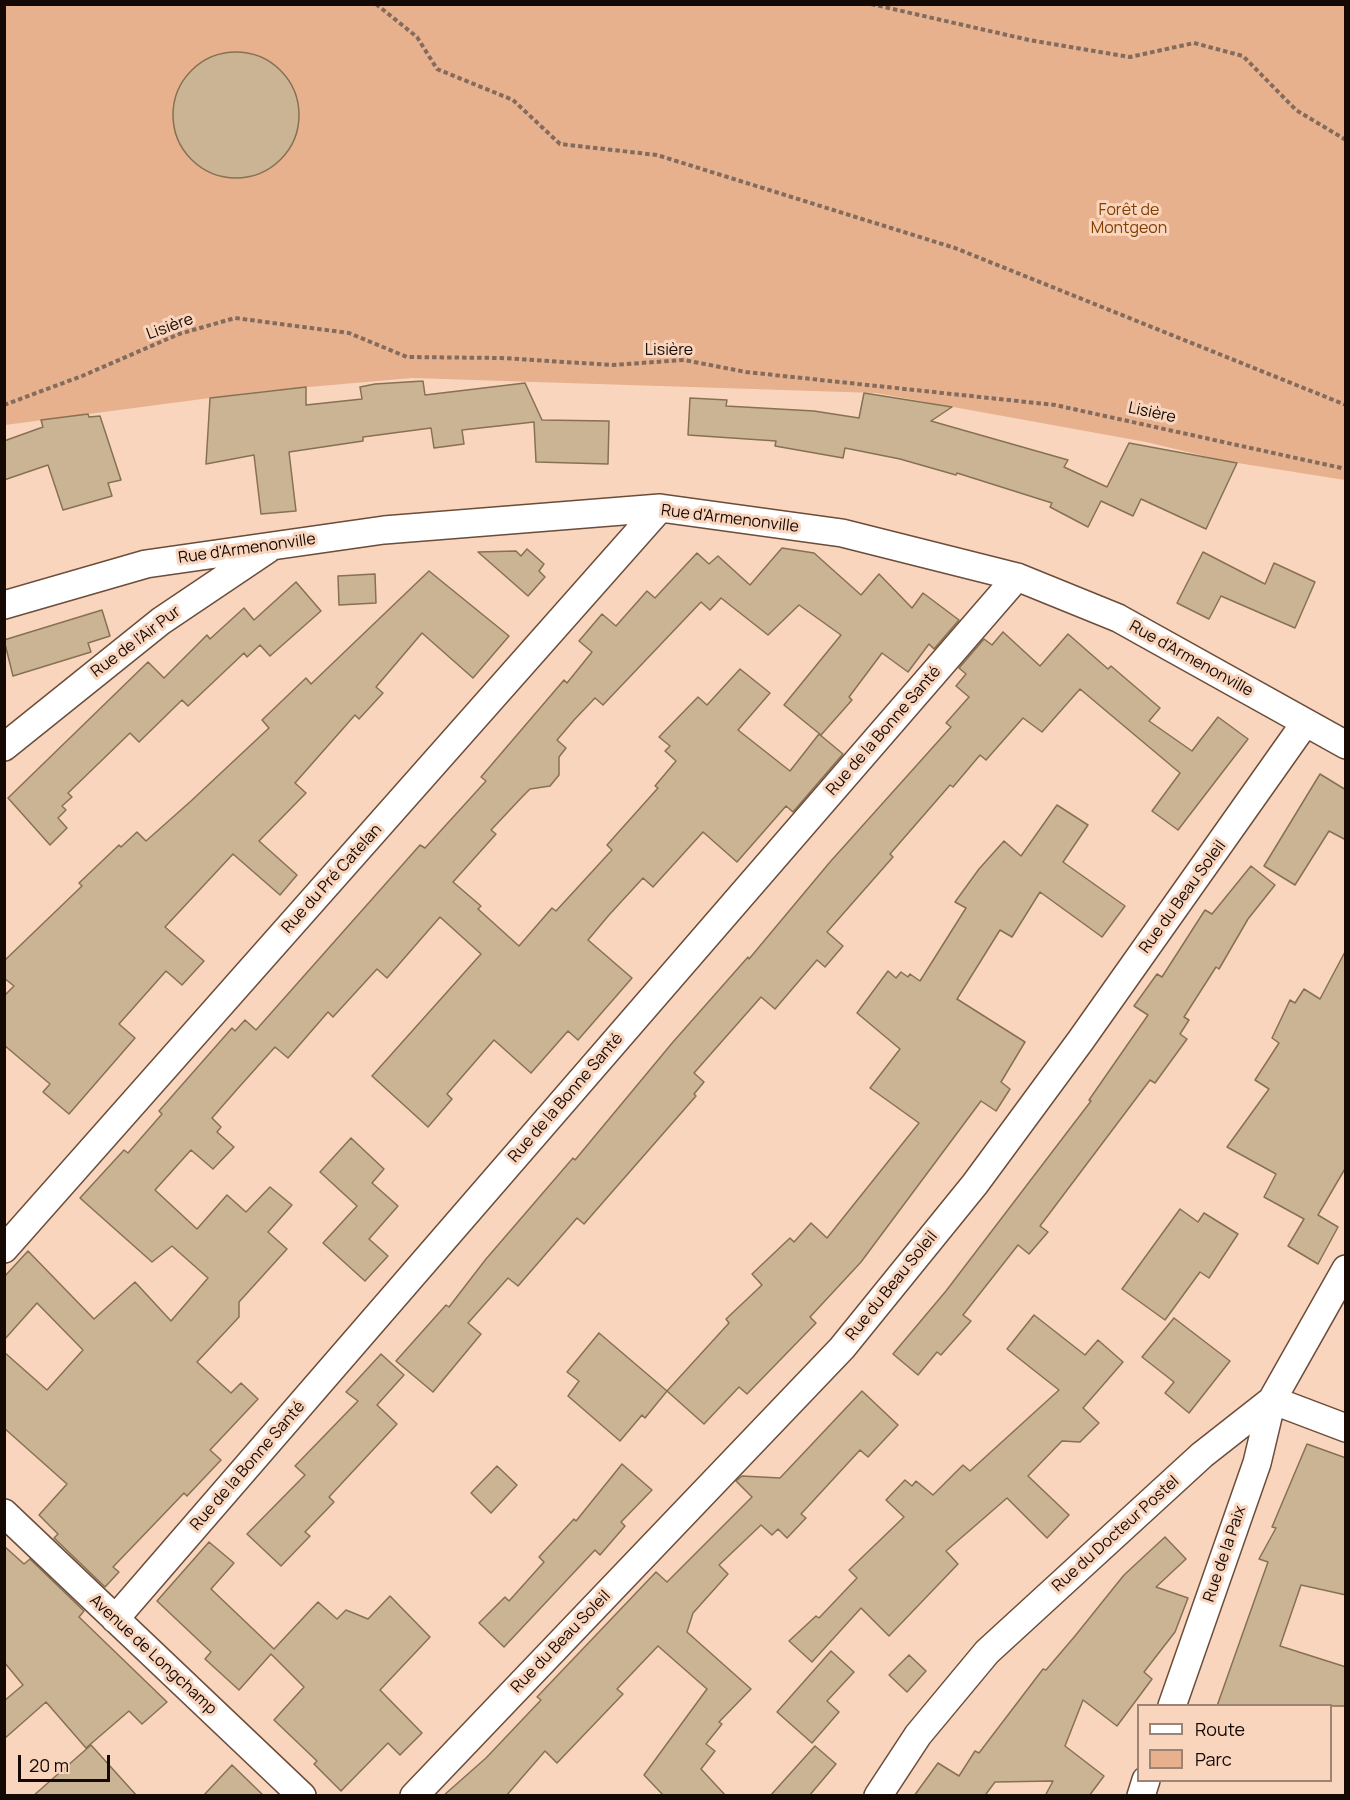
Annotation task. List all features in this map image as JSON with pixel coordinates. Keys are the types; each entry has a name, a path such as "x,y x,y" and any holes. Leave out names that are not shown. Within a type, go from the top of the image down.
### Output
{"street":[{"name":"Rue d'Armenonville","path":"4,605 146,564 274,545 384,530 660,508 842,533 1017,577 1118,618 1346,745"},
{"name":"Rue du Pré Catelan","path":"4,1249 660,508"},
{"name":"Rue de l'Air Pur","path":"4,747 160,621 274,545"},
{"name":"Rue de la Bonne Santé","path":"115,1619 1017,577"},
{"name":"Rue du Beau Soleil","path":"414,1796 842,1348 975,1184 1101,1012 1305,723"},
{"name":"Rue du Docteur Postel","path":"878,1796 918,1735 987,1652 1202,1455 1272,1400 1346,1269"},
{"path":"1272,1400 1346,1428"},
{"name":"Rue de la Paix","path":"1173,1704 1257,1463 1272,1400"},
{"name":"Avenue de Longchamp","path":"4,1513 302,1796"}],"path":[{"path":"376,4 417,38 437,69 513,100 560,144 657,155 956,248 1346,405"},
{"path":"871,4 1029,40 1130,57 1194,43 1243,56 1296,110 1346,140"},
{"name":"Lisière","path":"4,405 82,376 179,334 235,318 350,333 407,357 502,358 612,365 684,360 746,372 1055,405 1346,469"}],"green space":[{"name":"Forêt de Montgeon","path":"4,5 1345,5 1345,480 1225,461 1146,442 876,393 412,378 263,391 5,425"}],"building":[{"path":"236,52 260,57 281,70 294,91 299,115 294,139 281,160 260,173 236,178 212,173 191,160 178,139 173,115 178,91 191,70 212,57"},
{"path":"423,381 425,395 525,383 542,420 609,421 608,464 536,462 534,422 462,430 464,444 434,448 431,428 363,437 363,441 289,452 296,511 261,514 254,455 206,464 210,398 306,387 306,405 362,399 360,387"},
{"path":"864,393 952,407 931,421 1068,460 1064,467 1107,487 1129,443 1237,463 1206,529 1141,499 1133,516 1101,501 1088,527 1050,507 1052,503 957,473 956,475 900,459 845,448 843,458 775,446 776,441 688,435 690,398 727,400 726,406 814,411 859,418"},
{"path":"88,414 89,417 100,416 121,480 108,483 112,496 63,510 48,465 4,480 4,441 43,427 41,420"},
{"path":"782,548 814,553 861,595 879,574 912,608 923,593 959,620 934,649 929,644 908,672 882,653 849,697 852,700 821,735 784,705 841,635 799,605 768,635 721,598 710,610 701,602 603,705 595,698 574,720 557,740 566,748 559,757 559,775 550,786 530,789 523,796 491,830 496,834 453,882 481,906 478,909 519,946 552,908 556,911 612,850 607,845 658,788 655,786 676,761 665,751 670,746 659,737 698,697 707,705 740,669 770,693 738,730 790,771 819,734 843,754 793,812 786,806 737,862 703,832 653,887 643,878 588,940 632,978 578,1040 568,1031 531,1073 494,1040 447,1094 452,1099 428,1127 372,1076 481,954 440,917 387,978 377,969 333,1017 328,1012 288,1058 275,1047 240,1086 212,1118 221,1127 217,1132 234,1147 213,1169 191,1150 155,1190 197,1229 227,1195 246,1212 270,1187 292,1205 268,1232 287,1249 239,1302 239,1317 197,1362 231,1393 241,1383 258,1399 210,1450 221,1460 187,1496 184,1493 113,1567 119,1572 105,1587 54,1538 58,1534 39,1515 67,1484 4,1428 4,1352 47,1390 83,1350 37,1303 4,1340 4,1277 28,1251 94,1319 135,1282 171,1321 208,1278 172,1246 152,1262 80,1198 124,1150 128,1153 162,1114 159,1111 232,1028 235,1031 245,1020 256,1030 420,845 425,848 486,781 481,777 564,680 567,683 592,652 579,641 602,614 616,626 647,591 655,598 697,553 709,564 718,556 750,585"},
{"path":"527,549 544,564 539,571 545,577 528,596 478,552 516,551 521,556"},
{"path":"1203,552 1265,584 1274,563 1315,582 1295,628 1221,596 1209,619 1177,603"},
{"path":"429,571 509,636 473,678 422,633 376,687 383,693 359,719 355,715 295,783 306,793 259,841 297,875 280,895 233,854 165,927 204,961 182,985 166,971 119,1024 135,1038 69,1114 43,1092 50,1084 4,1045 4,996 14,986 4,978 4,961 82,886 79,883 119,845 121,847 137,832 146,841 191,801 269,728 262,720 306,678 311,684"},
{"path":"375,574 376,603 339,605 338,576"},
{"path":"296,582 321,611 270,656 260,645 247,657 244,653 188,706 182,700 139,742 130,733 68,793 72,797 62,806 66,810 58,818 67,828 50,845 8,798 148,662 164,678 207,635 210,639 244,608 254,620"},
{"path":"102,610 110,636 88,643 91,652 13,676 4,640"},
{"path":"1003,632 1040,666 1068,634 1108,669 1111,666 1160,708 1149,721 1192,751 1218,717 1248,739 1178,830 1152,811 1180,773 1080,689 1042,732 1023,718 986,760 980,755 953,787 950,785 890,854 893,857 827,932 843,946 825,967 817,960 775,1009 761,997 694,1073 704,1082 694,1094 696,1096 584,1224 577,1218 518,1286 508,1278 468,1323 481,1334 433,1392 396,1361 446,1305 449,1307 486,1259 573,1158 575,1160 673,1042 748,957 749,959 830,862 951,727 946,723 969,697 956,686 966,674 959,668 984,639 992,645"},
{"path":"1320,774 1346,790 1346,840 1329,831 1295,885 1264,866"},
{"path":"1057,805 1088,825 1063,862 1125,906 1102,937 1040,892 1012,937 1000,930 957,999 1025,1042 1001,1082 1010,1089 996,1111 981,1101 861,1262 810,1317 816,1323 747,1394 739,1387 704,1424 667,1391 729,1323 726,1319 762,1285 752,1274 790,1238 794,1242 811,1223 827,1238 919,1123 870,1088 900,1049 857,1013 888,971 896,978 901,972 908,977 910,974 920,981 966,908 955,902 979,869 1004,841 1021,856"},
{"path":"1251,866 1275,885 1248,919 1219,969 1216,967 1184,1017 1189,1020 1180,1034 1187,1039 1155,1083 1150,1080 1040,1226 1048,1232 1029,1254 1018,1245 963,1315 971,1321 941,1355 937,1352 918,1375 893,1354 946,1291 1091,1101 1089,1100 1148,1015 1134,1006 1157,974 1162,977 1205,910 1212,914"},
{"path":"1346,950 1346,1167 1318,1215 1338,1227 1318,1264 1288,1246 1304,1219 1264,1197 1276,1174 1227,1147 1269,1089 1255,1080 1279,1043 1272,1038 1290,1000 1295,1003 1304,989 1320,999"},
{"path":"351,1138 384,1169 372,1183 398,1206 369,1239 388,1256 365,1281 323,1243 357,1206 320,1172"},
{"path":"1180,1209 1198,1222 1204,1213 1238,1234 1209,1278 1200,1272 1165,1320 1122,1289"},
{"path":"1034,1315 1085,1355 1098,1340 1123,1362 1083,1408 1099,1423 1080,1442 1062,1441 1028,1476 1069,1515 1047,1538 1007,1498 946,1551 958,1564 889,1636 861,1608 812,1662 789,1641 816,1616 819,1618 857,1578 849,1570 904,1517 886,1500 905,1480 912,1486 916,1481 933,1495 963,1465 970,1471 1059,1390 1007,1349"},
{"path":"1174,1318 1230,1361 1189,1413 1165,1393 1174,1382 1142,1357"},
{"path":"599,1333 667,1391 645,1418 642,1415 620,1441 568,1396 579,1381 567,1372"},
{"path":"381,1354 404,1375 377,1405 397,1424 329,1497 334,1502 305,1532 310,1536 281,1566 247,1534 305,1475 295,1466 358,1401 346,1392"},
{"path":"862,1391 898,1425 868,1457 860,1450 801,1514 806,1518 787,1538 778,1529 772,1535 761,1525 719,1565 728,1574 693,1613 687,1632 751,1689 719,1722 722,1724 706,1744 715,1751 701,1769 726,1796 664,1796 644,1775 707,1689 658,1646 617,1689 623,1694 557,1763 545,1751 506,1796 443,1796 486,1758 541,1700 537,1697 656,1572 667,1582 752,1497 736,1481 742,1476 780,1478"},
{"path":"1307,1444 1346,1458 1346,1595 1301,1585 1280,1646 1346,1667 1346,1706 1218,1704 1268,1562 1259,1559 1276,1528 1272,1527"},
{"path":"622,1464 652,1490 621,1522 625,1526 600,1555 595,1550 504,1647 479,1623 505,1597 509,1601 544,1562 539,1557 574,1519 576,1521"},
{"path":"497,1466 517,1485 491,1513 471,1493"},
{"path":"1165,1537 1186,1559 1156,1587 1188,1598 1175,1632 1144,1672 1152,1679 1117,1726 1083,1700 1065,1746 1104,1776 1089,1796 1045,1796 1053,1781 995,1782 986,1794 989,1796 914,1796 938,1763 959,1776 975,1751 979,1753 1043,1669 1046,1670 1124,1575"},
{"path":"209,1542 234,1563 211,1589 274,1649 318,1602 337,1619 346,1610 368,1619 390,1596 430,1637 380,1690 422,1733 400,1755 388,1743 341,1791 314,1764 317,1761 274,1720 304,1687 271,1654 239,1690 205,1659 211,1652 157,1601"},
{"path":"4,1546 24,1564 30,1559 84,1611 79,1617 167,1702 142,1724 129,1711 86,1748 46,1702 4,1739 4,1701 23,1685 4,1662"},
{"path":"831,1651 854,1672 827,1701 839,1712 812,1743 777,1712"},
{"path":"909,1655 926,1671 907,1692 889,1675"},
{"path":"91,1745 137,1796 33,1796"},
{"path":"815,1746 836,1764 809,1796 770,1796"},
{"path":"232,1765 264,1796 203,1796"}]}
